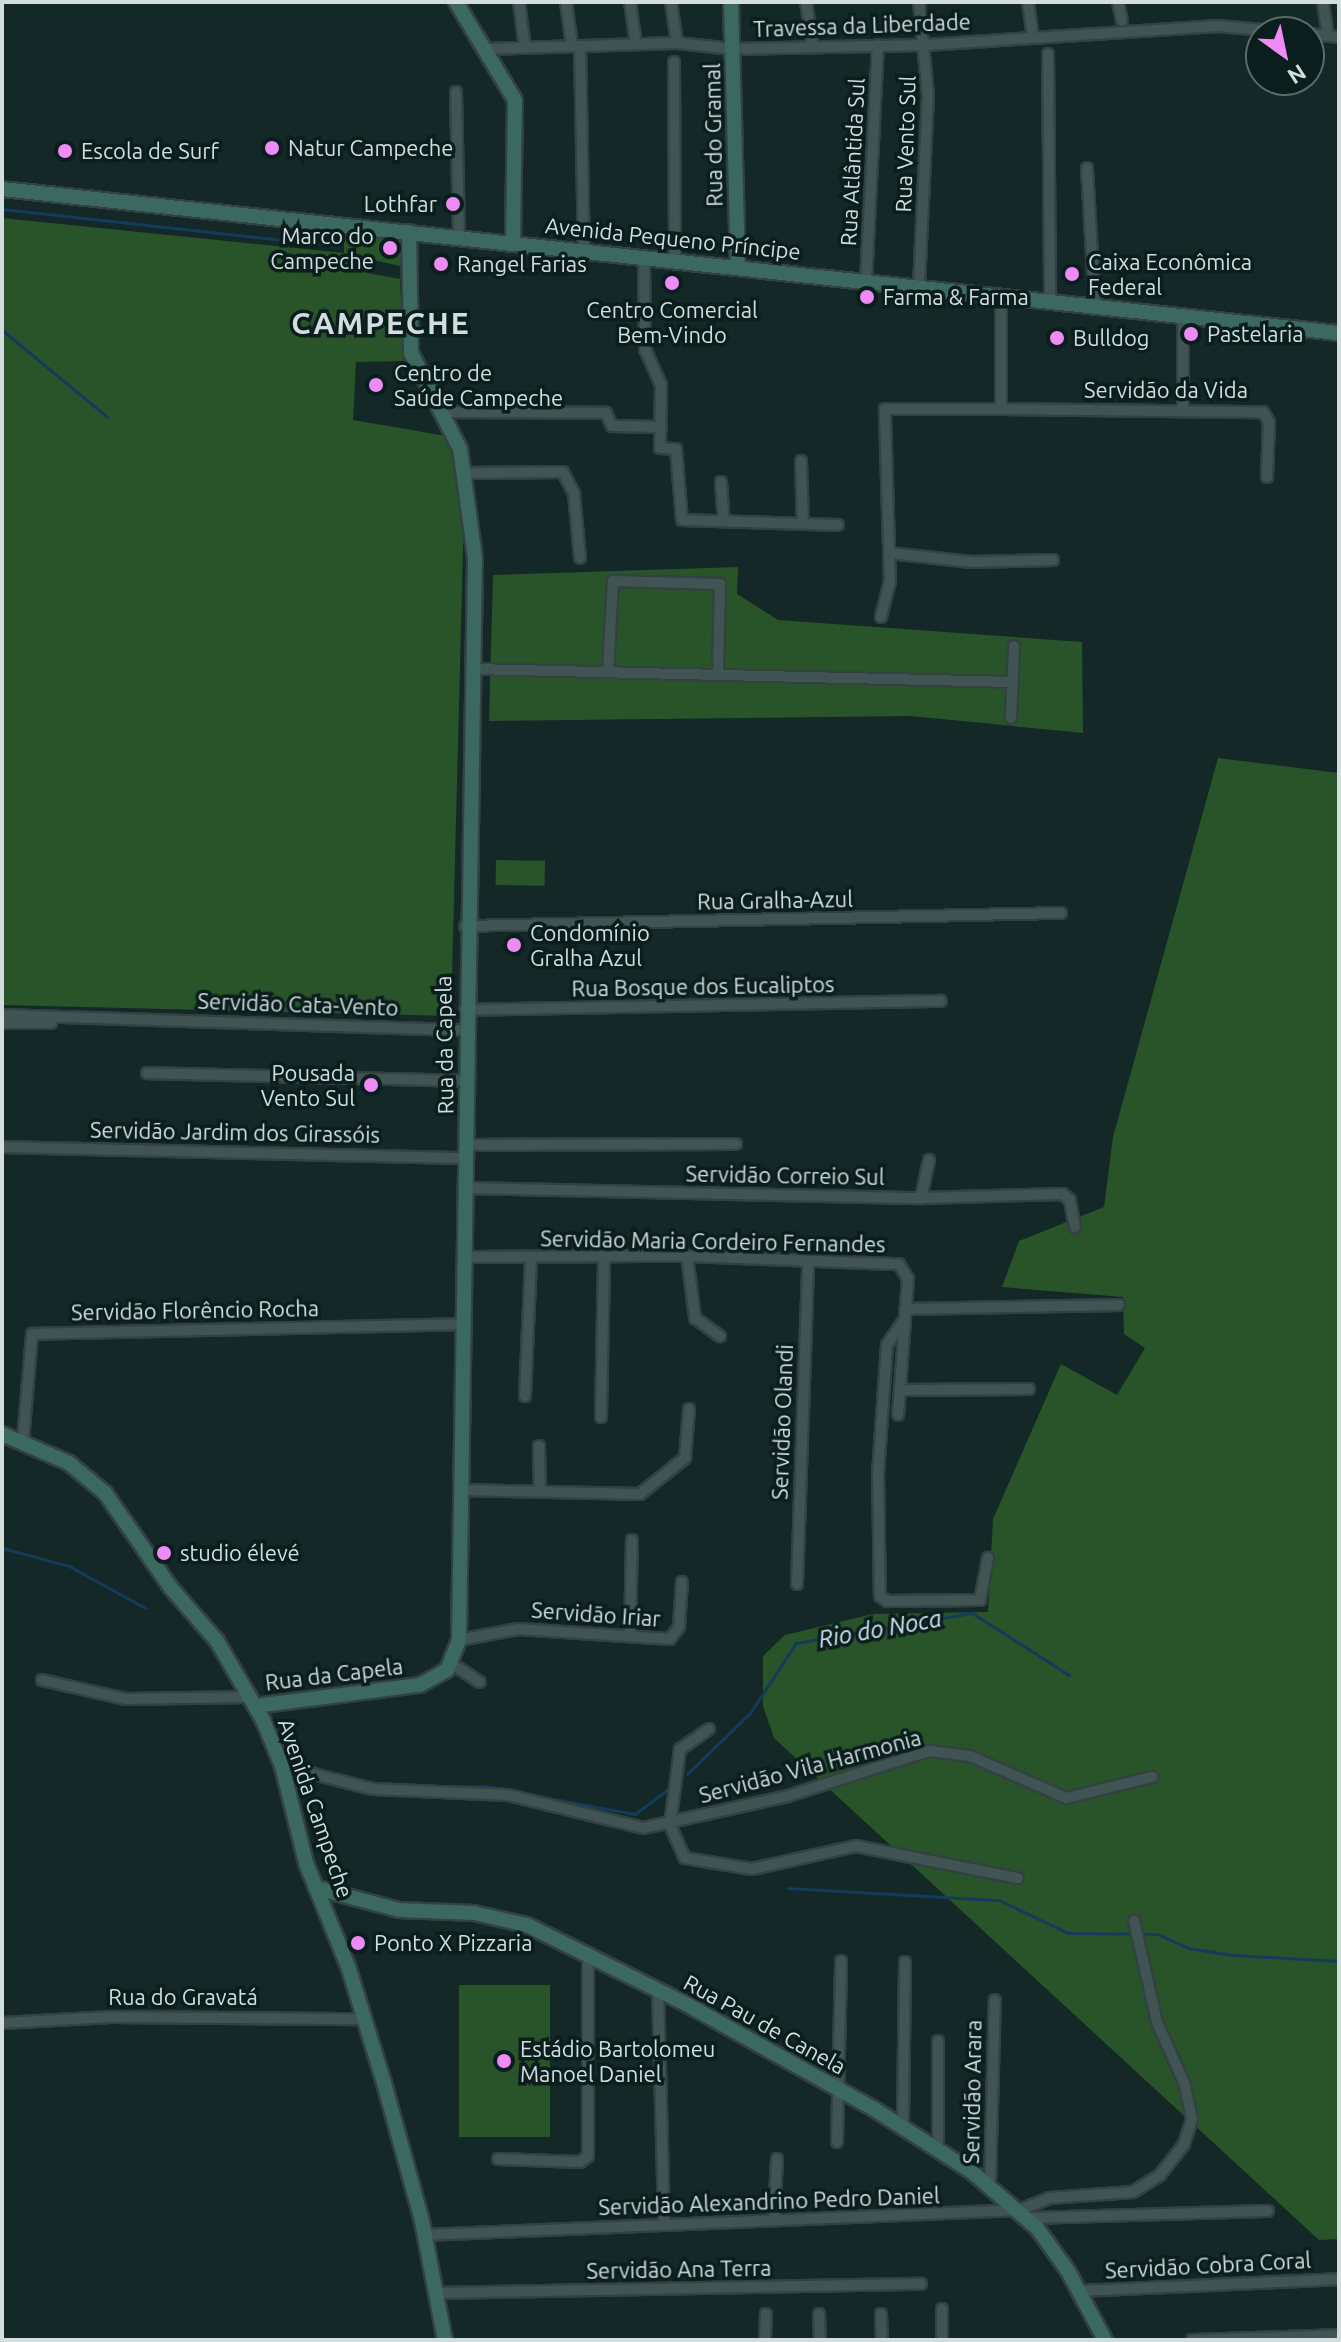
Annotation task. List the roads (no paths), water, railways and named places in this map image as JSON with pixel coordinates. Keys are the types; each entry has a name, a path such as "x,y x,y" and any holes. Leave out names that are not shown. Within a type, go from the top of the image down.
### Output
{"main road":[{"path":"456,2 486,49 516,106 513,243"},
{"name":"Rua do Gramal","path":"731,2 738,267"},
{"name":"Avenida Pequeno Príncipe","path":"2,189 1339,333"},
{"name":"Rua da Capela","path":"252,1701 420,1685 452,1664 459,1640 467,1257 465,926 475,558 465,473 455,437 411,353 409,232"},
{"name":"Avenida Campeche","path":"2,1434 23,1440 79,1469 116,1505 171,1588 217,1641 252,1701 282,1766 296,1829 365,2019 425,2235 445,2340"},
{"name":"Rua Pau de Canela","path":"317,1888 399,1910 474,1913 512,1921 658,1990 903,2126 990,2185 1024,2214 1079,2291 1105,2340"}],"street":[{"path":"519,2 525,48"},
{"path":"566,2 576,46 584,251"},
{"path":"630,2 636,44"},
{"path":"671,2 677,43"},
{"path":"806,2 813,47"},
{"name":"Rua Vento Sul","path":"919,2 928,95 919,287"},
{"path":"1028,2 1033,37"},
{"path":"1118,2 1122,21"},
{"path":"1323,2 1333,37"},
{"name":"Travessa da Liberdade","path":"486,49 677,43 733,49 925,45 1218,26 1245,28"},
{"name":"Rua Atlântida Sul","path":"866,281 878,45"},
{"path":"1048,54 1050,302"},
{"path":"674,62 675,261"},
{"path":"456,92 459,237"},
{"path":"1087,168 1095,306"},
{"path":"644,257 645,349 661,385 660,448 676,449 682,520 838,525"},
{"path":"1001,296 1001,409"},
{"path":"1183,316 1183,411"},
{"name":"Servidão da Vida","path":"889,553 885,409 1263,412 1269,422 1267,477"},
{"path":"440,412 606,413 612,426 661,427"},
{"path":"801,461 803,523"},
{"path":"465,473 563,472 574,494 580,558"},
{"path":"721,482 724,521"},
{"path":"881,617 889,589 889,553 972,562 1053,560"},
{"path":"608,672 613,581 720,584 718,675"},
{"path":"1011,718 1014,646"},
{"path":"473,669 1013,682"},
{"name":"Rua Gralha-Azul","path":"465,926 1061,913"},
{"name":"Rua Bosque dos Eucaliptos","path":"465,1010 941,1001"},
{"name":"Servidão Cata-Vento","path":"2,1015 42,1020"},
{"name":"Servidão Cata-Vento","path":"2,1023 177,1019 465,1030"},
{"path":"147,1073 466,1081"},
{"name":"Servidão Jardim dos Girassóis","path":"2,1147 467,1152 736,1144"},
{"path":"921,1198 929,1160"},
{"name":"Servidão Correio Sul","path":"467,1188 921,1198 1063,1194 1070,1200 1075,1228"},
{"path":"601,1417 604,1256"},
{"path":"687,1256 695,1318 720,1336"},
{"name":"Servidão Maria Cordeiro Fernandes","path":"467,1257 687,1256 899,1264 908,1274 898,1415"},
{"path":"525,1396 531,1257"},
{"name":"Servidão Olandi","path":"797,1584 808,1261"},
{"path":"988,1558 980,1600 887,1601 880,1596 878,1473 887,1345 905,1315 1119,1305"},
{"name":"Servidão Florêncio Rocha","path":"23,1440 32,1334 466,1324"},
{"path":"900,1390 1029,1389"},
{"path":"462,1490 613,1497 649,1490 685,1458 689,1409"},
{"path":"539,1446 540,1492"},
{"path":"630,1635 632,1540"},
{"name":"Servidão Iriar","path":"459,1640 518,1629 675,1635 682,1582"},
{"path":"452,1664 480,1682"},
{"name":"Rua da Capela","path":"42,1680 125,1699 252,1701"},
{"path":"709,1729 680,1749 670,1825 685,1858 737,1868 856,1846 1018,1878"},
{"name":"Servidão Vila Harmonia","path":"282,1766 363,1788 490,1792 623,1826 670,1825 799,1793 929,1751 970,1756 1066,1798 1152,1777"},
{"path":"1024,2214 1049,2198 1133,2192 1160,2175 1188,2137 1192,2119 1185,2085 1157,2022 1136,1929"},
{"path":"498,2159 580,2162 588,2156 588,1957"},
{"path":"837,2142 841,1961"},
{"path":"903,2126 905,1962"},
{"path":"658,1990 664,2222"},
{"name":"Servidão Arara","path":"990,2185 995,2000"},
{"name":"Rua do Gravatá","path":"2,2023 95,2018 365,2019"},
{"path":"938,2041 938,2149"},
{"path":"774,2220 777,2159"},
{"name":"Servidão Alexandrino Pedro Daniel","path":"425,2235 534,2234 664,2222 1268,2211"},
{"name":"Servidão Cobra Coral","path":"1079,2291 1339,2279"},
{"name":"Servidão Ana Terra","path":"438,2293 693,2292 921,2284"},
{"path":"942,2309 942,2340"},
{"path":"765,2340 766,2314"},
{"path":"819,2314 820,2340"},
{"path":"881,2314 882,2340"},
{"path":"1192,2340 1339,2335"}],"waterway":[{"path":"2,209 338,246"},
{"path":"2,330 107,417"},
{"name":"Rio do Noca","path":"2,1548 69,1566 145,1608"},
{"name":"Rio do Noca","path":"687,1774 750,1713 796,1643 972,1613 1069,1675"},
{"name":"Rio do Noca","path":"440,1787 485,1786 635,1814 672,1786"},
{"path":"788,1888 999,1900 1068,1933 1157,1934 1188,1948 1233,1955 1339,1961"}],"place":[{"name":"Natur Campeche","path":"272,148"},
{"name":"Escola de Surf","path":"65,151"},
{"name":"Lothfar","path":"453,204"},
{"name":"Marco do Campeche","path":"390,248"},
{"name":"Rangel Farias","path":"441,264"},
{"name":"Caixa Econômica Federal","path":"1072,274"},
{"name":"Centro Comercial Bem-Vindo","path":"672,283"},
{"name":"Farma & Farma","path":"867,297"},
{"name":"Pastelaria","path":"1191,334"},
{"name":"Bulldog","path":"1057,338"},
{"name":"Centro de Saúde Campeche","path":"376,385"},
{"name":"Condomínio Gralha Azul","path":"514,945"},
{"name":"Pousada Vento Sul","path":"371,1085"},
{"name":"studio élevé","path":"164,1553"},
{"name":"Ponto X Pizzaria","path":"358,1943"},
{"name":"Estádio Bartolomeu Manoel Daniel","path":"504,2061"}],"district":[{"name":"CAMPECHE","path":"381,323"}]}
